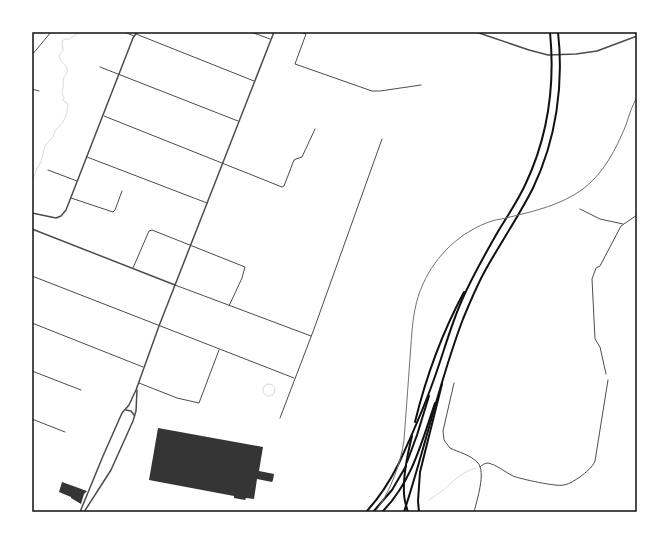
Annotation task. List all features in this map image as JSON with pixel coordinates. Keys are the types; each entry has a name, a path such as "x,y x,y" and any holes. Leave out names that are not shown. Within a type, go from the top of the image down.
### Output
{"main road":[{"path":"408,512 405,501 404,486 409,450 426,383 442,338 460,300 526,184 543,135 550,93 552,64 550,32"},
{"path":"404,512 446,368 473,295 538,176 551,137 559,94 560,64 558,32"},
{"path":"373,512 392,490 404,470 417,435 450,328 471,280"},
{"path":"419,512 418,501 420,472 446,368"},
{"path":"366,512 380,496 399,463 433,383"},
{"path":"382,512 395,498 411,471 437,398"}],"street":[{"path":"32,55 51,32"},
{"path":"124,32 134,36"},
{"path":"251,32 270,39"},
{"path":"84,512 113,466 135,417 138,383 270,39 274,32"},
{"path":"300,32 306,34 295,64 372,91 421,85"},
{"path":"476,32 529,50 548,54 597,51 637,36"},
{"path":"32,213 59,217 66,210 118,75 136,33 254,81"},
{"path":"100,68 239,122"},
{"path":"32,89 39,91"},
{"path":"103,116 282,187 284,186 294,160 302,157 316,129"},
{"path":"280,418 311,337 382,139"},
{"path":"87,156 208,203"},
{"path":"48,170 78,181"},
{"path":"71,198 113,212 122,191"},
{"path":"580,209 595,217 624,224"},
{"path":"606,374 600,347 595,339 592,279 596,268 600,266 621,226 637,215"},
{"path":"32,229 311,337"},
{"path":"133,269 150,230 191,245 245,268 230,306"},
{"path":"32,276 295,378"},
{"path":"32,323 144,368"},
{"path":"138,383 177,398 199,403 220,349"},
{"path":"32,371 81,390"},
{"path":"480,467 487,463 515,477 557,486 566,485 578,478 590,469 595,461 608,380"},
{"path":"454,383 443,431 444,440 450,448 474,459 480,467 482,478 474,512"},
{"path":"80,512 122,413 129,406 137,388"},
{"path":"125,410 133,412 135,417"},
{"path":"32,419 65,432"}],"building":[{"path":"158,428 263,447 259,471 274,474 273,480 272,482 257,479 254,499 246,498 245,500 234,498 234,496 149,480"},
{"path":"62,482 87,491 84,494 81,504 71,497 59,492"}],"waterway":[{"path":"32,181 41,162 45,146 53,137 55,131 63,122 67,113 68,107 67,103 63,100 64,98 62,93 63,78 67,73 67,70 59,55 63,51 62,41 69,39 80,32"},
{"path":"269,384 273,386 275,390 273,394 269,396 265,394 263,390 265,386 269,384"},
{"path":"429,500 467,471 477,468"}],"railway":[{"path":"375,512 390,487 403,449 413,321 419,293 428,273 442,254 451,245 481,225 548,207 575,195 583,189 597,176 614,152 637,97"}]}
